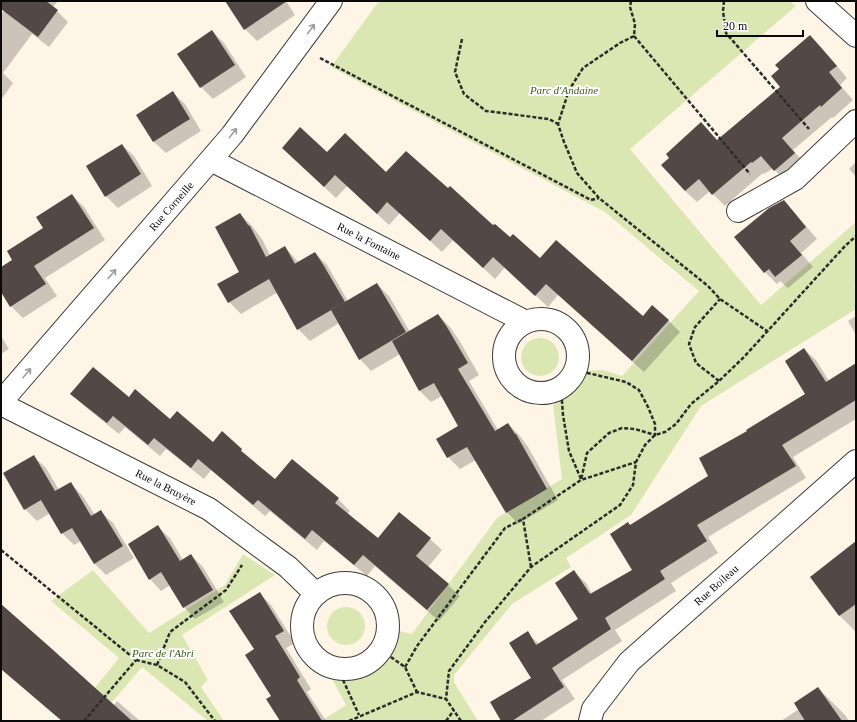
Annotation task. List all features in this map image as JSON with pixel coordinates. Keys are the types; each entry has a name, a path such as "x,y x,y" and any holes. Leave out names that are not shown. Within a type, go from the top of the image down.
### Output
{"street":[{"name":"Rue Corneille","path":"1,403 232,135 331,1"},
{"path":"817,1 856,36"},
{"path":"738,211 795,179 856,121"},
{"name":"Rue la Fontaine","path":"211,160 526,322"},
{"path":"538,319 551,320 562,326 571,334 576,345 578,358 575,370 570,380 561,388 550,392 537,393 526,390 515,383 508,374 504,362 504,350 508,338 516,328 526,322 538,319"},
{"name":"Rue la Bruyère","path":"1,403 209,509 288,567 316,594"},
{"name":"Rue Boileau","path":"590,721 593,709 629,662 856,461"},
{"path":"341,583 355,584 368,589 378,599 386,611 388,624 387,638 381,650 372,660 362,666 350,669 338,669 325,665 314,656 306,645 302,632 302,618 307,605 316,594 328,587 341,583"}],"path":[{"path":"631,1 630,7 635,24 634,36 767,195"},
{"path":"724,1 723,10 726,33 827,149"},
{"path":"634,36 620,43 582,68 569,90 558,124 577,173 599,198 708,286 720,299 767,331"},
{"path":"462,39 455,72 464,94 486,111 549,120 558,124"},
{"path":"299,46 591,200 599,198"},
{"path":"446,699 449,670 485,622 531,567 620,505 633,486 636,462 645,445 655,435 665,432 676,424 691,404 719,381 744,357 845,246 856,236"},
{"path":"719,381 696,363 689,344 695,327 720,299"},
{"path":"575,370 626,382 639,390 655,424 655,435"},
{"path":"561,388 563,416 569,451 581,480"},
{"path":"581,480 587,453 609,433 622,428 635,429 655,435"},
{"path":"405,667 417,646 505,528 523,519 581,480 636,462"},
{"path":"523,519 531,567"},
{"path":"157,665 170,632 226,590 255,543"},
{"path":"1,550 136,660 157,665 185,682 215,721"},
{"path":"381,650 405,667 417,692"},
{"path":"84,721 136,660"},
{"path":"338,669 360,715"},
{"path":"349,721 360,715 417,692 446,699 461,721"},
{"path":"446,721 454,710"}],"green space":[{"name":"Parc d'Andaine","path":"379,1 789,1 796,6 630,149 761,305 856,222 856,283 854,285 856,288 856,309 701,406 631,515 566,558 571,567 512,604 454,675 454,682 478,721 321,721 346,705 330,675 365,668 379,657 394,630 412,634 497,518 562,479 553,405 584,371 603,370 622,376 699,291 605,212 331,67"},
{"path":"536,338 544,338 554,343 558,350 558,364 554,371 544,376 536,376 526,371 524,368 521,361 521,353 526,343 529,341"},
{"name":"Parc de l'Abri","path":"243,554 275,575 182,635 208,680 201,687 224,721 208,721 142,667 96,721 68,721 119,658 51,601 93,570 149,633 225,585"},
{"path":"342,607 350,607 360,612 364,619 364,633 360,640 350,645 342,645 332,640 330,637 327,630 327,622 332,612 335,610"}],"building":[{"path":"1,1 46,1 58,10 38,37 1,9"},
{"path":"225,1 287,1 244,30"},
{"path":"212,30 235,65 200,88 177,54"},
{"path":"810,35 837,66 829,72 842,88 782,138 795,153 774,171 761,156 752,163 751,162 712,195 699,179 685,191 661,165 669,158 666,154 701,122 717,140 780,87 771,76 779,69 775,65"},
{"path":"173,91 190,119 153,142 136,115"},
{"path":"300,127 327,152 345,133 386,172 406,151 448,188 450,186 493,225 495,224 510,237 513,234 540,258 556,240 643,316 652,305 669,320 632,361 546,284 535,296 493,257 483,268 441,229 430,241 387,202 377,214 335,175 324,187 282,148"},
{"path":"122,144 141,174 105,197 86,166"},
{"path":"72,194 94,228 34,266 46,284 10,307 1,292 1,267 12,260 7,251 43,228 36,217"},
{"path":"784,200 806,227 790,241 802,255 775,277 769,269 764,273 734,237 769,208"},
{"path":"240,213 250,226 266,257 285,246 295,264 315,252 345,302 297,330 269,279 228,303 217,284 239,272 215,227"},
{"path":"377,283 406,332 359,360 331,310"},
{"path":"438,314 468,363 458,369 495,431 508,423 516,434 547,489 506,513 467,447 447,458 436,439 458,426 434,383 419,391 392,341"},
{"path":"804,348 826,382 856,363 856,400 782,445 796,466 697,525 707,541 660,571 665,579 605,618 611,629 552,668 564,687 512,721 501,721 490,702 531,678 509,643 528,631 536,645 578,619 555,583 574,570 590,594 632,570 610,534 628,522 630,525 708,476 699,458 747,431 746,430 805,394 785,361"},
{"path":"93,367 129,397 135,389 170,419 177,411 213,442 222,431 242,449 241,451 275,479 292,459 339,498 335,503 378,538 399,512 431,538 416,556 449,584 427,610 363,555 354,565 312,530 305,539 258,500 253,505 198,459 191,468 154,438 148,445 113,416 107,423 70,394"},
{"path":"34,455 55,491 71,482 91,516 101,510 123,546 94,564 72,528 61,534 41,500 24,510 3,473"},
{"path":"158,525 180,561 191,554 213,590 183,608 161,572 149,580 128,544"},
{"path":"856,541 856,604 839,616 810,577"},
{"path":"260,592 284,631 275,636 300,677 297,680 322,721 280,721 266,699 271,696 245,655 254,649 229,611"},
{"path":"1,604 132,721 62,721 1,669"},
{"path":"818,687 842,721 805,721 794,703"}]}
